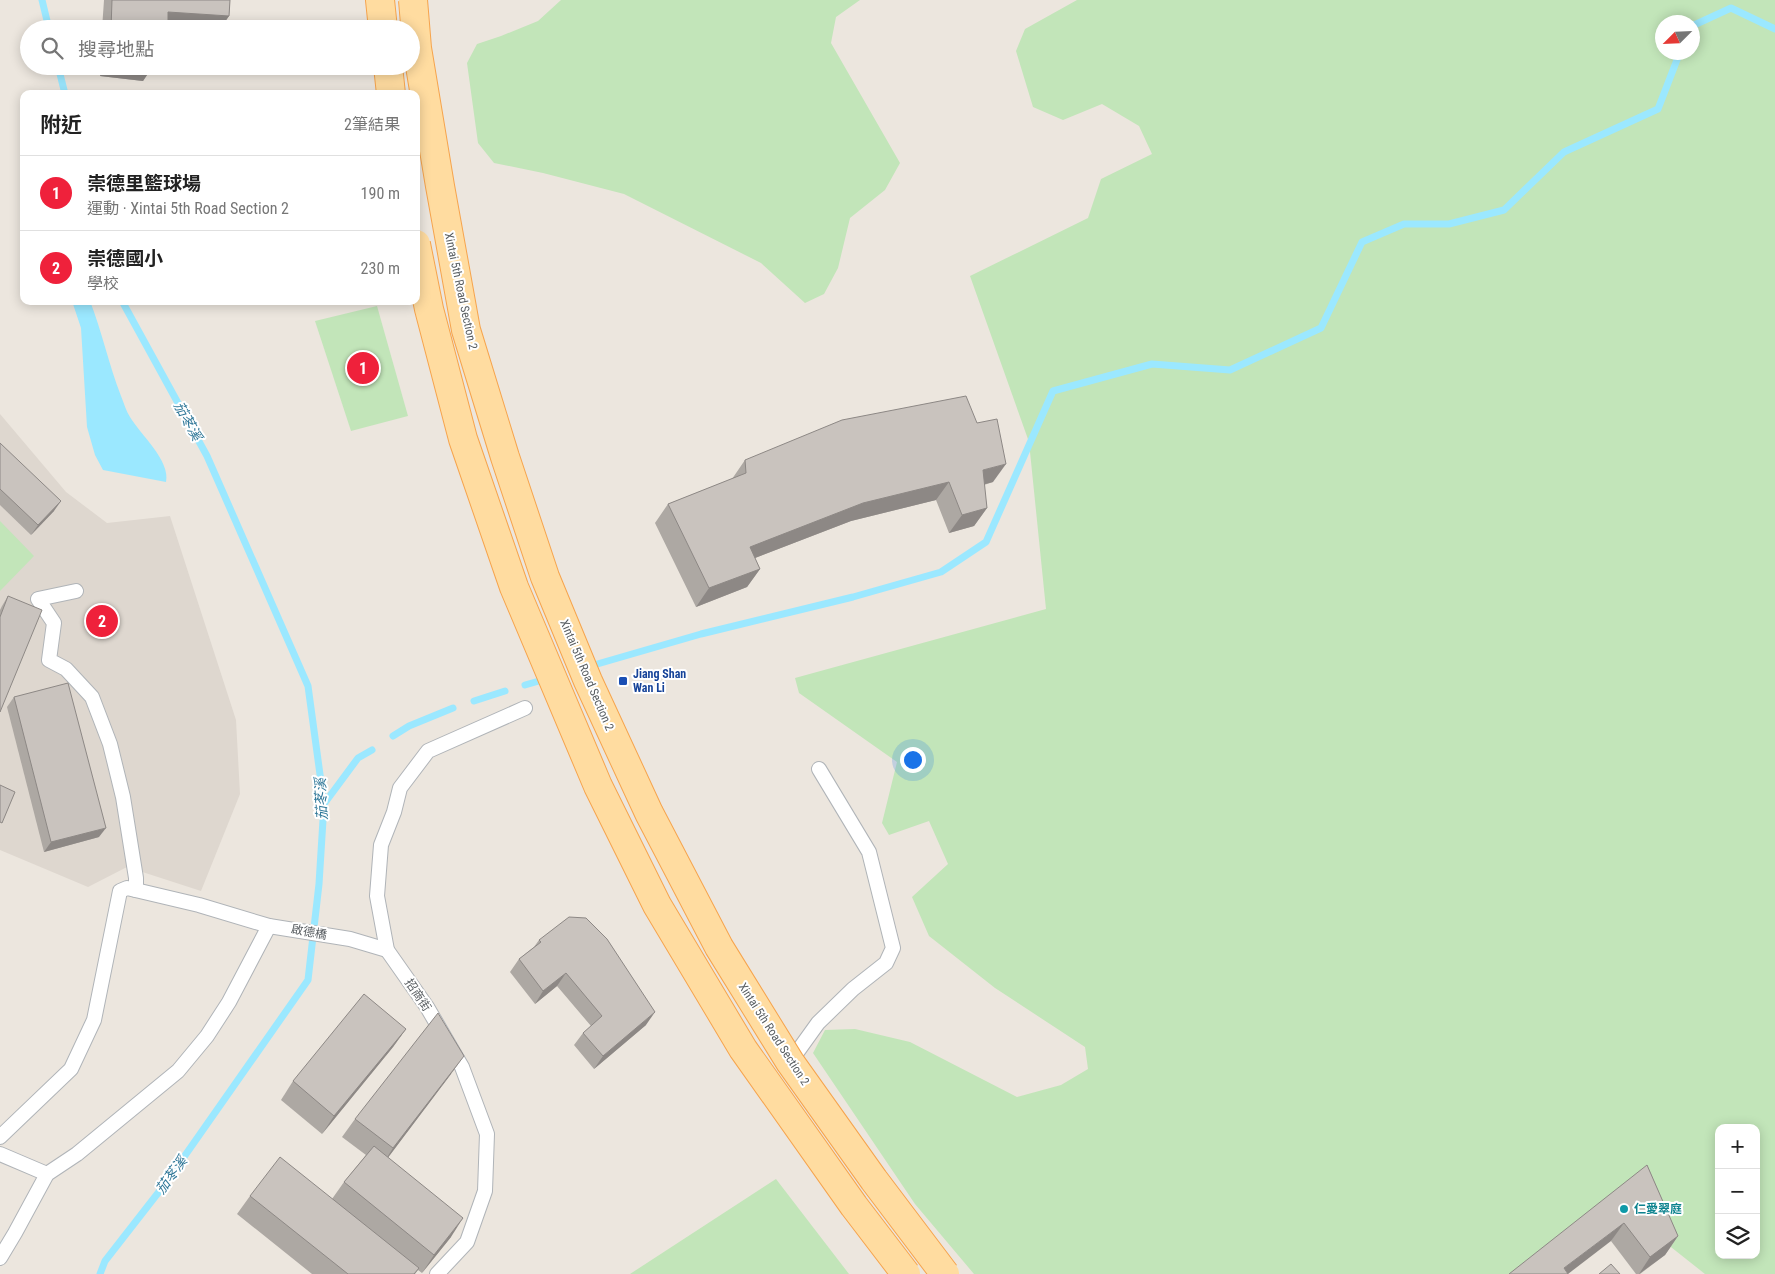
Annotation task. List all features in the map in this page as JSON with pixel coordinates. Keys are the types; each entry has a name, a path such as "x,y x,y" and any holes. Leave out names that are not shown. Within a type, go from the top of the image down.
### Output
{"main road":[{"path":"380,0 382,20"},
{"name":"Xintai 5th Road Section 2","path":"413,0 415,20"},
{"name":"Xintai 5th Road Section 2","path":"420,68 466,330 502,448 545,577 588,681 649,813 719,947 790,1062 874,1180 945,1274"},
{"path":"389,75 391,90"},
{"path":"420,264 429,309 463,439 514,587 598,786 657,905 743,1049 854,1206 906,1274"}],"lane":[{"path":"514,587 545,577"},
{"path":"0,1137 71,1069 94,1020 120,891 128,888 136,890 136,878 123,797 110,744 92,697 66,669 49,660 54,623 38,599 76,591"},
{"name":"招商街","path":"437,1274 467,1242 485,1191 487,1134 462,1067 427,1007 387,950 377,896 381,845 394,812 400,788 428,751 525,708"},
{"path":"790,1062 818,1023 853,989 886,963 893,948 869,852 819,769"},
{"name":"啟德橋","path":"136,890 199,905 269,926 350,939 387,950"},
{"path":"0,1258 16,1233 47,1174 77,1154 178,1071 207,1036 229,1002 269,926"},
{"path":"0,1154 47,1174"}],"shaded area":[{"path":"0,414 66,492 107,523 170,516 236,720 240,794 201,891 127,867 88,887 0,850"}],"green space":[{"path":"561,0 860,0 836,17 831,43 900,163 885,190 850,218 838,268 824,294 805,303 761,263 624,194 543,173 494,163 478,143 467,63 477,44 538,21"},
{"path":"1077,0 1775,0 1775,1274 1705,1274 1657,1236 1634,1184 1519,1274 974,1274 915,1204 813,1053 825,1030 855,1029 910,1042 1017,1097 1061,1085 1088,1069 1085,1047 995,988 929,936 912,897 948,864 929,821 889,835 882,823 897,762 799,693 795,678 1046,609 1029,442 970,276 1088,218 1101,179 1152,154 1139,126 1102,104 1063,120 1033,107 1016,51 1025,29"},
{"path":"377,306 408,416 351,431 315,321"},
{"path":"0,521 34,556 0,591"},
{"path":"776,1179 849,1274 630,1274"}],"water":[{"path":"73,305 91,305 126,410 164,465 166,482 103,470 95,455 87,427 81,328"}],"building":[{"path":"112,0 230,0 229,16 168,12 168,20 111,20"},
{"path":"966,396 977,423 997,419 1006,464 983,470 987,508 962,515 949,482 863,503 750,547 760,569 709,588 668,504 746,473 745,460 842,420"},
{"path":"0,443 61,501 38,525 0,489"},
{"path":"8,596 42,610 0,712 0,617"},
{"path":"68,683 106,828 51,842 14,697"},
{"path":"0,785 15,792 2,823 0,822"},
{"path":"569,917 586,918 607,939 655,1012 603,1056 583,1033 602,1016 566,973 543,991 519,959 541,942 539,940"},
{"path":"364,994 406,1029 334,1116 293,1081"},
{"path":"438,1013 464,1056 393,1148 355,1119"},
{"path":"374,1146 463,1218 434,1255 344,1182"},
{"path":"280,1157 419,1268 414,1274 348,1274 250,1196"},
{"name":"仁愛翠庭","path":"1647,1165 1678,1236 1650,1257 1624,1223 1564,1268 1568,1274 1509,1274"},
{"path":"1611,1264 1620,1274 1599,1274"}],"waterway":[{"name":"茄苳溪","path":"42,0 47,20"},
{"path":"1700,22 1731,8 1775,29"},
{"path":"587,667 701,634 853,597 941,572 986,542 1053,391 1152,364 1230,370 1321,328 1362,242 1404,224 1449,224 1504,210 1564,152 1658,109 1677,60"},
{"name":"茄苳溪","path":"60,75 64,90"},
{"name":"茄苳溪","path":"100,1274 105,1261 165,1184 308,980 319,884 324,804 308,686 207,456 124,305"},
{"path":"525,685 546,679"},
{"path":"474,701 505,691"},
{"path":"393,736 409,726 453,708"},
{"path":"324,804 358,758 372,750"}],"place":[{"name":"崇德里籃球場","path":"363,368"},
{"name":"崇德國小","path":"102,621"},
{"name":"Jiang Shan Wan Li","path":"623,681"},
{"name":"仁愛翠庭","path":"1624,1209"}]}
